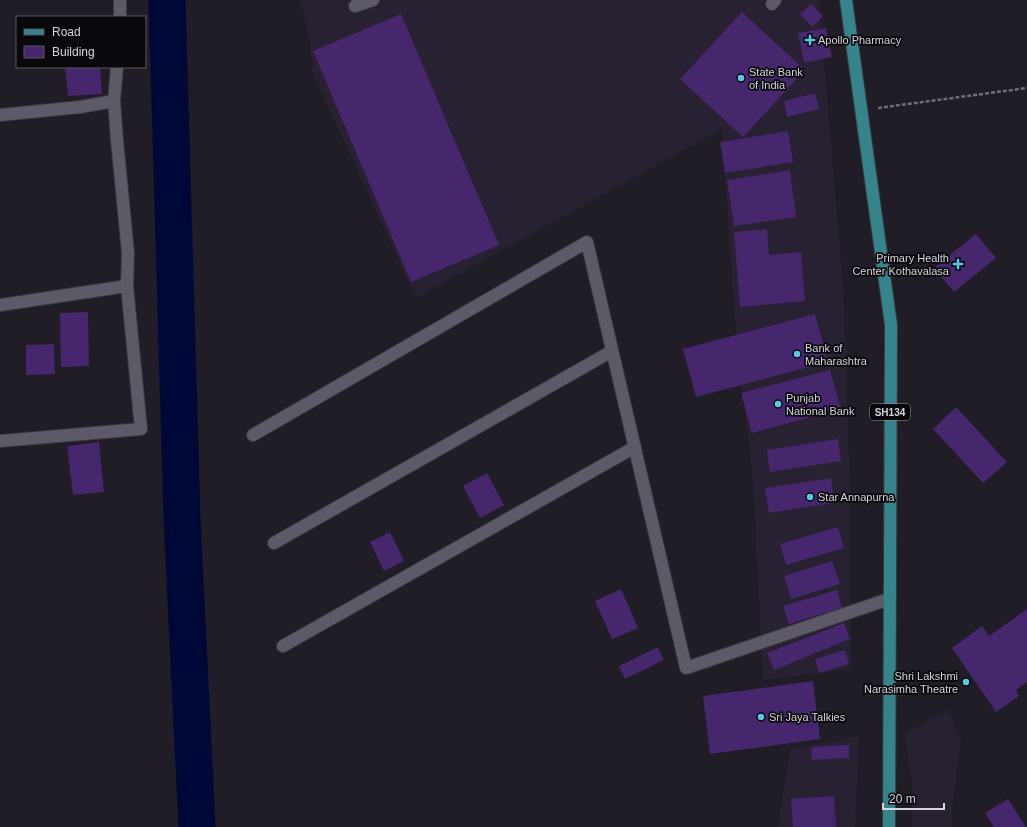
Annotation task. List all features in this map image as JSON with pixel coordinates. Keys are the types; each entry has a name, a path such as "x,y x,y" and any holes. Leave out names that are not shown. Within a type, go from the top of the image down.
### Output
{"main road":[{"name":"SH134","path":"846,0 891,325 889,827"}],"street":[{"path":"120,0 120,16"},
{"path":"355,6 373,0"},
{"path":"0,441 141,429 127,286 128,253 116,140 114,101 117,68"},
{"path":"0,115 80,107 114,101"},
{"path":"253,436 587,242 686,668 890,599"},
{"path":"0,305 127,286"},
{"path":"274,543 612,351"},
{"path":"282,646 635,447"}],"path":[{"path":"861,110 1027,88"}],"shaded area":[{"path":"300,0 819,0 843,285 850,480 851,669 763,680 753,480 735,322 722,129 416,298 312,72 310,40"},
{"path":"948,710 961,740 951,816 952,827 912,827 912,784 904,733"},
{"path":"859,736 855,827 778,827 790,749"}],"building":[{"path":"811,4 823,16 812,27 800,14"},
{"path":"742,12 805,70 743,137 680,79"},
{"path":"401,14 499,245 411,282 313,51"},
{"path":"826,28 832,57 804,63 798,33"},
{"path":"65,68 100,68 102,94 68,96"},
{"path":"815,93 819,109 787,117 784,101"},
{"path":"788,131 793,162 725,173 720,142"},
{"path":"790,170 796,217 734,226 727,180"},
{"path":"767,229 769,255 801,252 805,301 740,307 734,232"},
{"path":"976,234 996,258 954,292 934,268"},
{"path":"88,312 89,366 61,367 60,313"},
{"path":"815,314 828,362 696,397 683,349"},
{"path":"54,344 55,374 26,375 26,345"},
{"path":"830,370 841,409 752,433 741,393"},
{"path":"956,407 1007,462 983,483 933,429"},
{"path":"838,439 841,461 770,472 767,450"},
{"path":"99,442 104,492 73,495 67,446"},
{"path":"487,473 504,505 480,518 463,486"},
{"path":"831,478 834,503 769,513 765,488"},
{"path":"838,527 844,548 786,565 780,544"},
{"path":"390,532 404,561 384,571 370,542"},
{"path":"832,561 840,584 791,599 784,576"},
{"path":"621,589 638,628 612,639 595,601"},
{"path":"837,590 842,608 789,624 783,606"},
{"path":"1027,609 1027,682 1016,690 1019,696 996,712 952,648 982,626 989,636"},
{"path":"844,623 850,639 774,670 767,653"},
{"path":"658,647 664,660 625,679 619,666"},
{"path":"845,650 849,664 819,673 815,659"},
{"name":"Sri Jaya Talkies","path":"813,681 820,739 710,754 703,696"},
{"path":"849,745 849,758 812,760 811,747"},
{"path":"834,796 836,827 793,827 791,799"},
{"path":"1008,799 1026,827 994,827 985,813"}],"waterway":[{"path":"167,0 182,518 197,827"}],"place":[{"name":"Apollo Pharmacy","path":"810,40"},
{"name":"State Bank of India","path":"741,78"},
{"name":"Primary Health Center Kothavalasa","path":"958,264"},
{"name":"Bank of Maharashtra","path":"797,354"},
{"name":"Punjab National Bank","path":"778,404"},
{"name":"Star Annapurna","path":"810,497"},
{"name":"Shri Lakshmi Narasimha Theatre","path":"966,682"},
{"name":"Sri Jaya Talkies","path":"761,717"}]}
